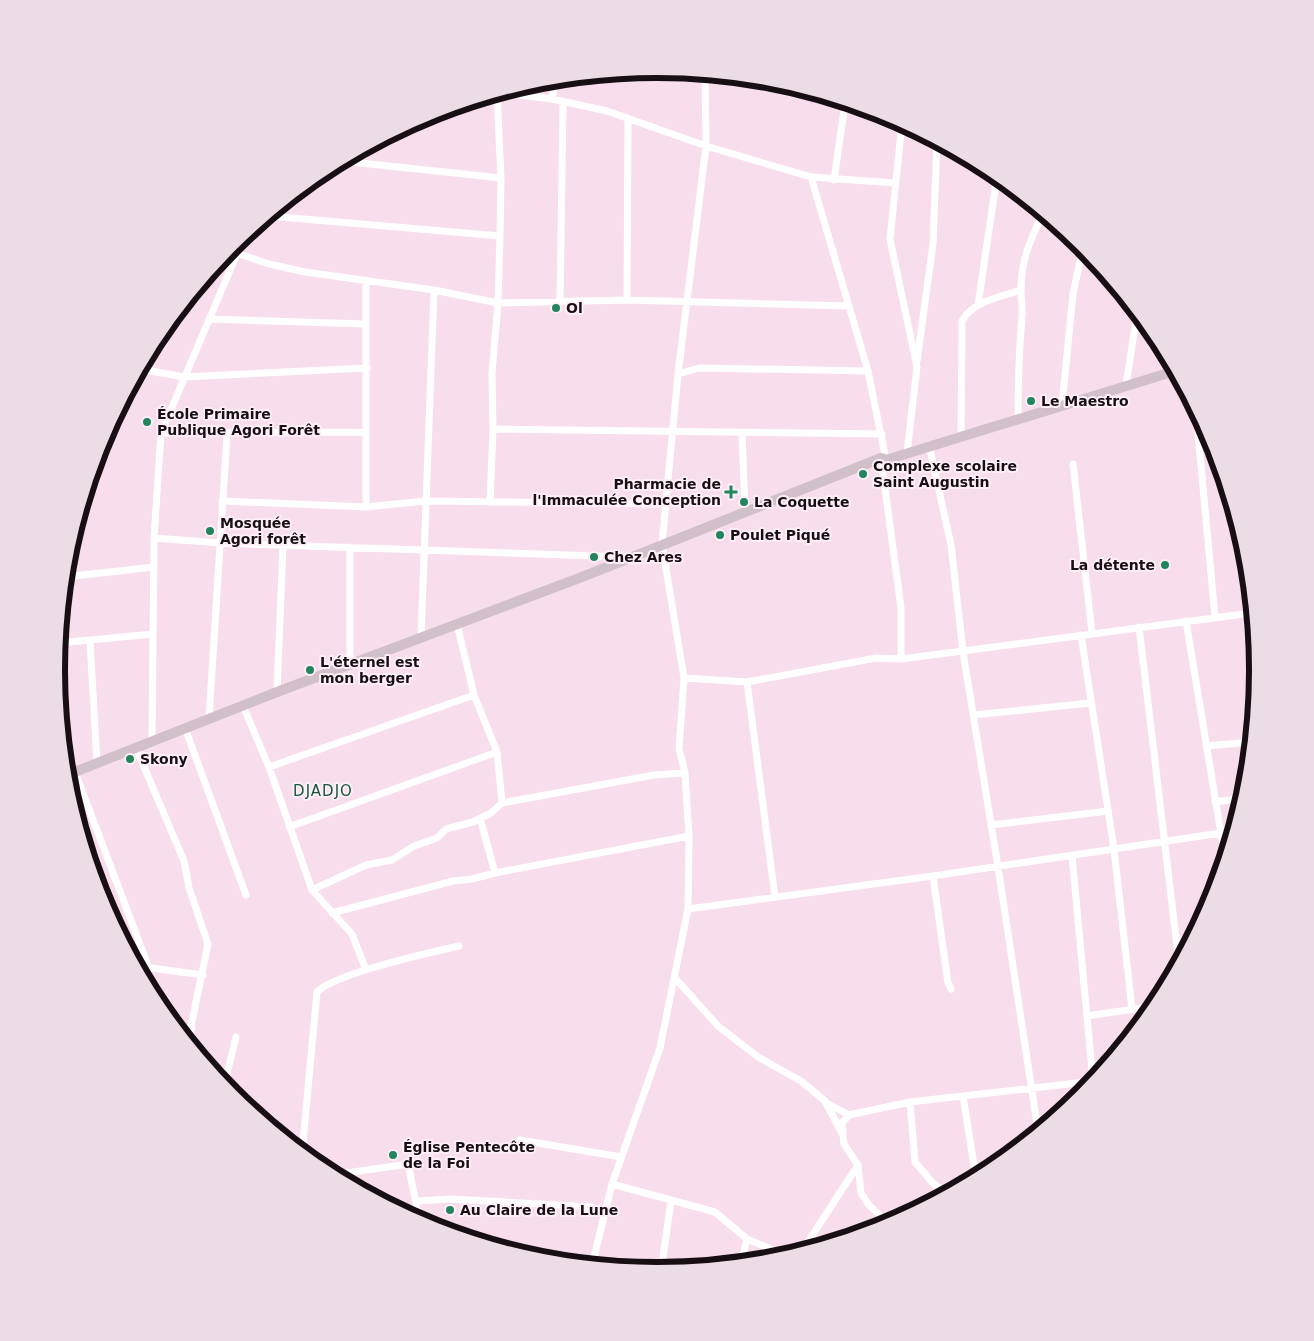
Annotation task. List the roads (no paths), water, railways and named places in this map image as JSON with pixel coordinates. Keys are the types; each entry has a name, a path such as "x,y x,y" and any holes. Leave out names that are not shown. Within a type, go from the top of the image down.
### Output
{"main road":[{"path":"74,772 277,692 632,558 745,511 884,459 1018,420 1169,373"}],"street":[{"path":"593,1258 612,1184 643,1101 660,1048 688,909 689,836 685,773 679,749 684,678 662,544 678,374 706,146 706,81"},
{"path":"552,99 554,88"},
{"path":"520,95 552,99 607,111 706,146 811,177 896,183"},
{"path":"490,502 493,430 492,373 498,303 500,236 501,178 497,101"},
{"path":"560,302 563,102"},
{"path":"834,180 844,109"},
{"path":"627,300 628,118"},
{"path":"901,132 890,239 891,255 917,367"},
{"path":"907,453 933,244 937,149"},
{"path":"354,162 501,178"},
{"path":"811,177 868,371 882,434 901,608 901,659"},
{"path":"978,305 996,185"},
{"path":"277,217 500,236"},
{"path":"1018,420 1018,345 1022,314 1021,290 1024,263 1031,236 1040,219"},
{"path":"152,741 154,538 161,433 240,250"},
{"path":"239,254 287,268 434,290 498,303 627,300 848,306"},
{"path":"1062,405 1073,294 1081,257"},
{"path":"366,280 364,324 367,368 366,507"},
{"path":"421,638 434,290"},
{"path":"961,437 962,321 966,313 978,305 1021,290"},
{"path":"209,319 364,324"},
{"path":"1126,385 1136,324"},
{"path":"147,370 184,377 367,368"},
{"path":"678,374 699,368 868,371"},
{"path":"493,430 882,434"},
{"path":"161,433 366,432"},
{"path":"742,433 745,511"},
{"path":"209,719 227,434"},
{"path":"1201,438 1215,617"},
{"path":"929,445 951,545 963,652 992,825 1037,1124"},
{"path":"1073,464 1092,634"},
{"path":"222,502 366,507 425,501 666,504"},
{"path":"154,538 283,545 632,558"},
{"path":"277,692 283,545"},
{"path":"350,547 350,665"},
{"path":"73,577 154,567"},
{"path":"684,678 747,682 876,658 901,659 963,652 1246,614"},
{"path":"1186,621 1223,845"},
{"path":"457,624 474,695 497,752 502,803"},
{"path":"1139,627 1178,952"},
{"path":"66,643 153,634"},
{"path":"1081,635 1114,849 1132,1009"},
{"path":"90,641 97,763"},
{"path":"747,682 776,897"},
{"path":"269,767 474,695"},
{"path":"973,715 1091,703"},
{"path":"243,706 269,767 312,890 352,934 366,970"},
{"path":"186,728 246,895"},
{"path":"1206,746 1245,743"},
{"path":"136,748 184,861 189,888 206,936 208,954 190,1035"},
{"path":"289,827 497,752"},
{"path":"312,890 366,865 392,860 414,846 437,838 446,829 480,818 502,803 654,775 685,773"},
{"path":"76,785 149,968"},
{"path":"1215,802 1235,799"},
{"path":"992,825 1108,811"},
{"path":"480,818 495,873"},
{"path":"688,909 998,867 1220,833"},
{"path":"332,913 404,893 495,873 689,836"},
{"path":"1072,856 1092,1072"},
{"path":"933,876 948,983 952,990"},
{"path":"303,1144 316,997 321,988 366,970 459,946"},
{"path":"145,967 203,976"},
{"path":"675,978 718,1026 758,1057 801,1081 825,1102 849,1116"},
{"path":"1087,1016 1143,1008"},
{"path":"185,1028 192,1028"},
{"path":"226,1076 236,1037"},
{"path":"882,1218 869,1205 862,1193 858,1165 844,1144 842,1123 849,1116 910,1102 1082,1082"},
{"path":"963,1096 975,1170"},
{"path":"825,1102 843,1135"},
{"path":"910,1102 915,1162 941,1189"},
{"path":"520,1140 621,1157"},
{"path":"345,1173 408,1164 419,1212"},
{"path":"809,1242 858,1165"},
{"path":"612,1184 715,1212 747,1239 774,1251"},
{"path":"417,1201 452,1199 592,1207 603,1214"},
{"path":"662,1262 671,1201"},
{"path":"743,1256 747,1239"}],"place":[{"name":"Ol","path":"556,308"},
{"name":"Le Maestro","path":"1031,401"},
{"name":"École Primaire Publique Agori Forêt","path":"147,422"},
{"name":"Complexe scolaire Saint Augustin","path":"863,474"},
{"name":"Pharmacie de l'Immaculée Conception","path":"731,492"},
{"name":"La Coquette","path":"744,502"},
{"name":"Mosquée Agori forêt","path":"210,531"},
{"name":"Poulet Piqué","path":"720,535"},
{"name":"Chez Ares","path":"594,557"},
{"name":"La détente","path":"1165,565"},
{"name":"L'éternel est mon berger","path":"310,670"},
{"name":"Skony","path":"130,759"},
{"name":"Église Pentecôte de la Foi","path":"393,1155"},
{"name":"Au Claire de la Lune","path":"450,1210"}],"district":[{"name":"DJADJO","path":"323,791"}]}
